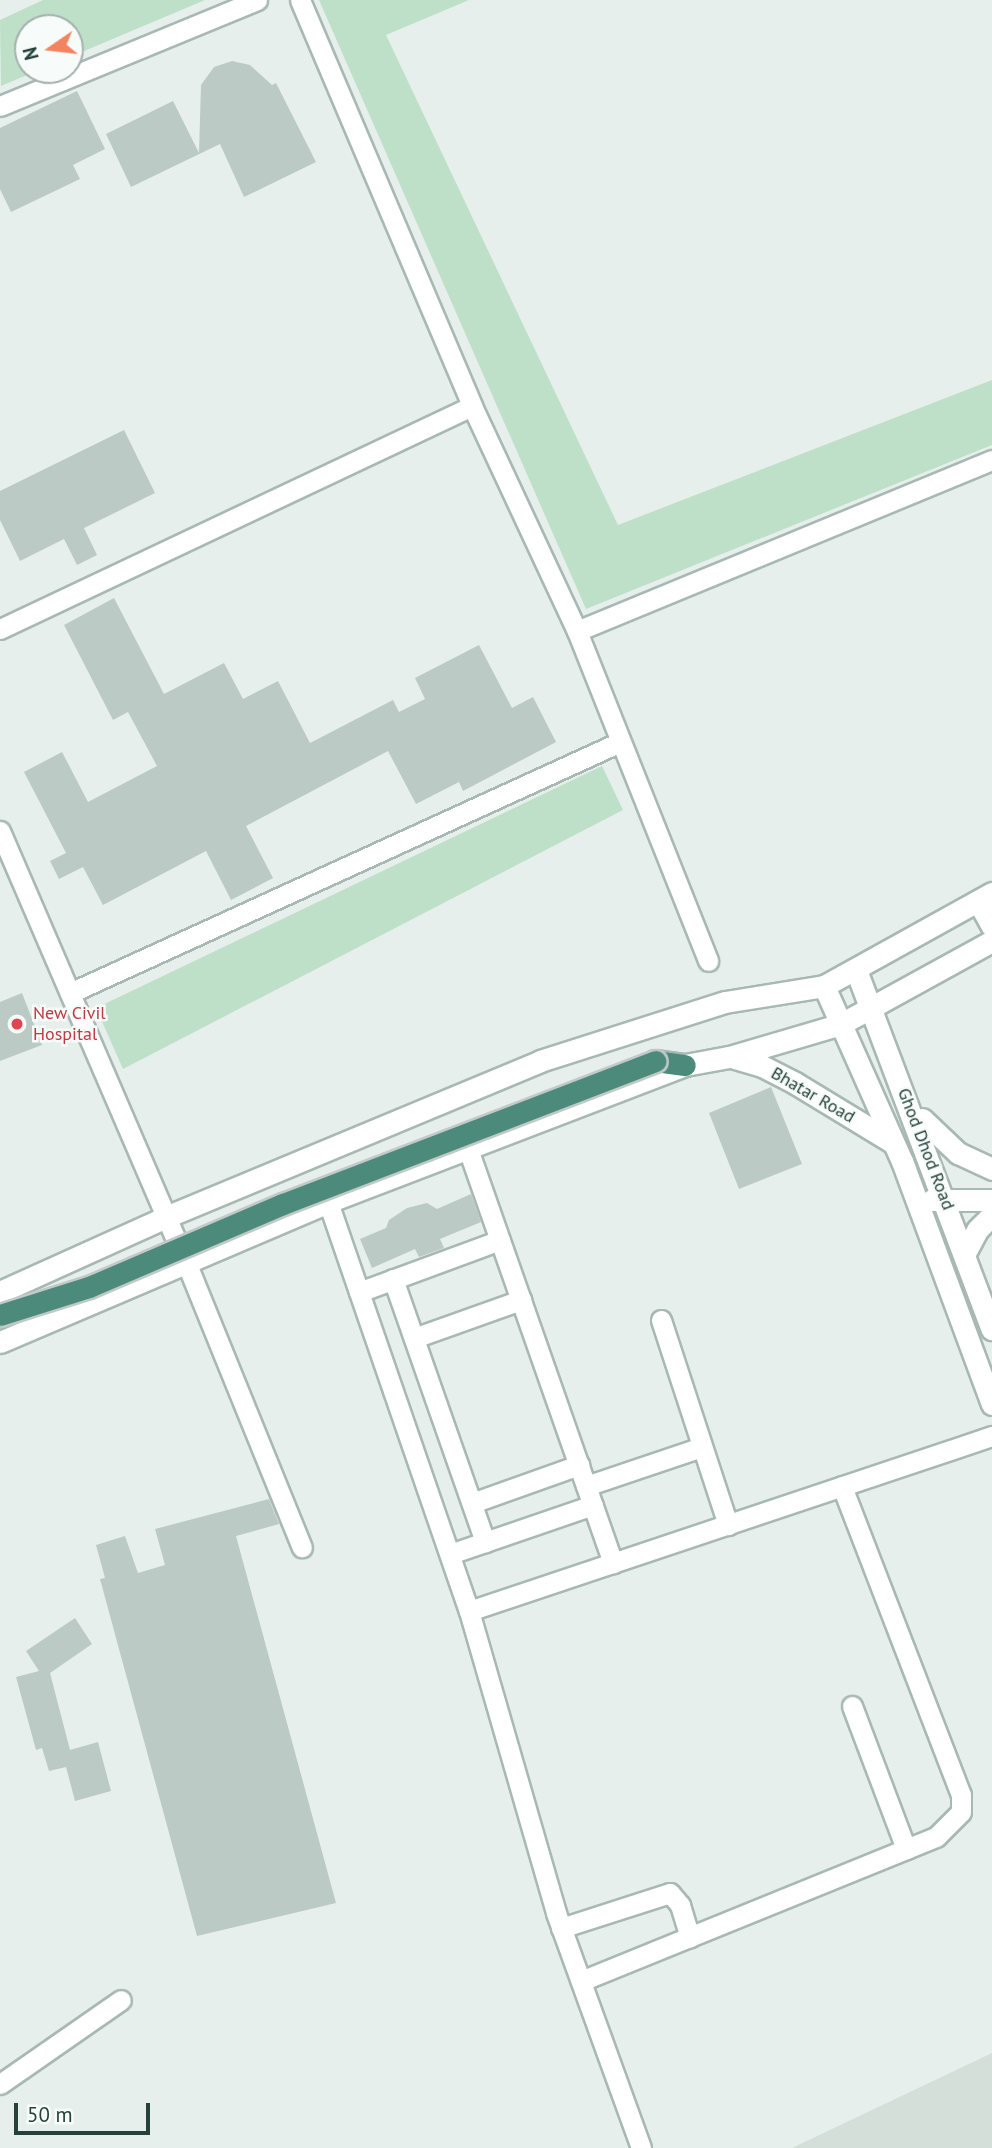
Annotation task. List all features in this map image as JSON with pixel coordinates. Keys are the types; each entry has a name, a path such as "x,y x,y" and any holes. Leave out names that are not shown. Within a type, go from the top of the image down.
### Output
{"highway":[{"path":"0,1315 89,1287 283,1204 655,1060 685,1065"}],"street":[{"path":"0,106 257,0"},
{"path":"300,0 472,405 577,631 708,961"},
{"path":"0,629 472,405"},
{"path":"577,631 992,460"},
{"path":"70,993 620,742"},
{"path":"0,831 186,1262 302,1547"},
{"path":"0,1292 166,1217 540,1061 725,1002 824,986 985,897 992,926"},
{"path":"0,1342 328,1202 685,1065 729,1057 841,1024 873,1010 992,941"},
{"name":"Ghod Dhod Road","path":"856,970 933,1163 992,1329"},
{"path":"824,986 902,1161 992,1404"},
{"name":"Bhatar Road","path":"729,1057 785,1078 892,1142"},
{"path":"908,1100 938,1138 992,1171"},
{"path":"468,1149 613,1563"},
{"path":"902,1161 992,1171"},
{"path":"916,1201 992,1200"},
{"path":"328,1202 469,1611 561,1928 641,2148"},
{"path":"965,1253 977,1230 992,1215"},
{"path":"359,1292 500,1240"},
{"path":"0,1277 89,1252"},
{"path":"393,1279 485,1542"},
{"path":"414,1338 521,1300"},
{"path":"661,1320 728,1525"},
{"path":"469,1611 992,1436"},
{"path":"586,1486 702,1447"},
{"path":"472,1503 579,1465"},
{"path":"580,1981 906,1849 952,1826 961,1812 961,1795 842,1486"},
{"path":"450,1554 593,1505"},
{"path":"852,1706 906,1849"},
{"path":"561,1928 670,1893 680,1905 690,1937"},
{"path":"0,2084 121,2000"}],"shaded area":[{"path":"992,2053 992,2148 792,2148"}],"green space":[{"path":"43,0 205,0 84,51 84,14 14,14 14,81 1,86 0,20"},
{"path":"319,0 469,0 386,35 618,525 992,380 992,445 586,609"},
{"path":"602,766 623,810 123,1069 96,1008"}],"building":[{"path":"232,61 250,65 272,85 276,83 316,162 244,197 220,144 131,187 106,134 173,101 199,153 201,85 214,67"},
{"path":"77,91 105,149 73,165 80,179 11,212 0,189 0,128"},
{"path":"124,430 155,493 84,528 97,555 77,565 64,539 20,561 0,520 0,491"},
{"path":"114,598 164,694 224,663 243,699 278,681 310,743 393,700 399,712 425,699 415,678 479,645 512,708 533,697 556,742 463,791 459,782 416,804 388,751 246,826 273,878 231,900 206,851 103,905 83,867 59,879 50,861 66,853 24,772 62,752 88,802 157,766 128,712 113,720 64,625"},
{"name":"New Civil Hospital","path":"22,993 42,1045 0,1061 0,1002"},
{"path":"771,1087 802,1164 739,1189 709,1113"},
{"path":"471,1194 481,1222 440,1239 444,1248 419,1257 415,1249 372,1268 360,1239 386,1228 389,1220 407,1208 427,1203 437,1209"},
{"path":"269,1499 279,1524 236,1536 336,1903 197,1936 100,1579 105,1578 96,1545 125,1536 138,1573 165,1565 155,1529"},
{"path":"75,1618 92,1644 50,1673 70,1750 98,1742 111,1791 75,1801 66,1767 49,1771 42,1748 36,1750 16,1677 39,1671 26,1651"}],"place":[{"name":"New Civil Hospital","path":"17,1024"}]}
